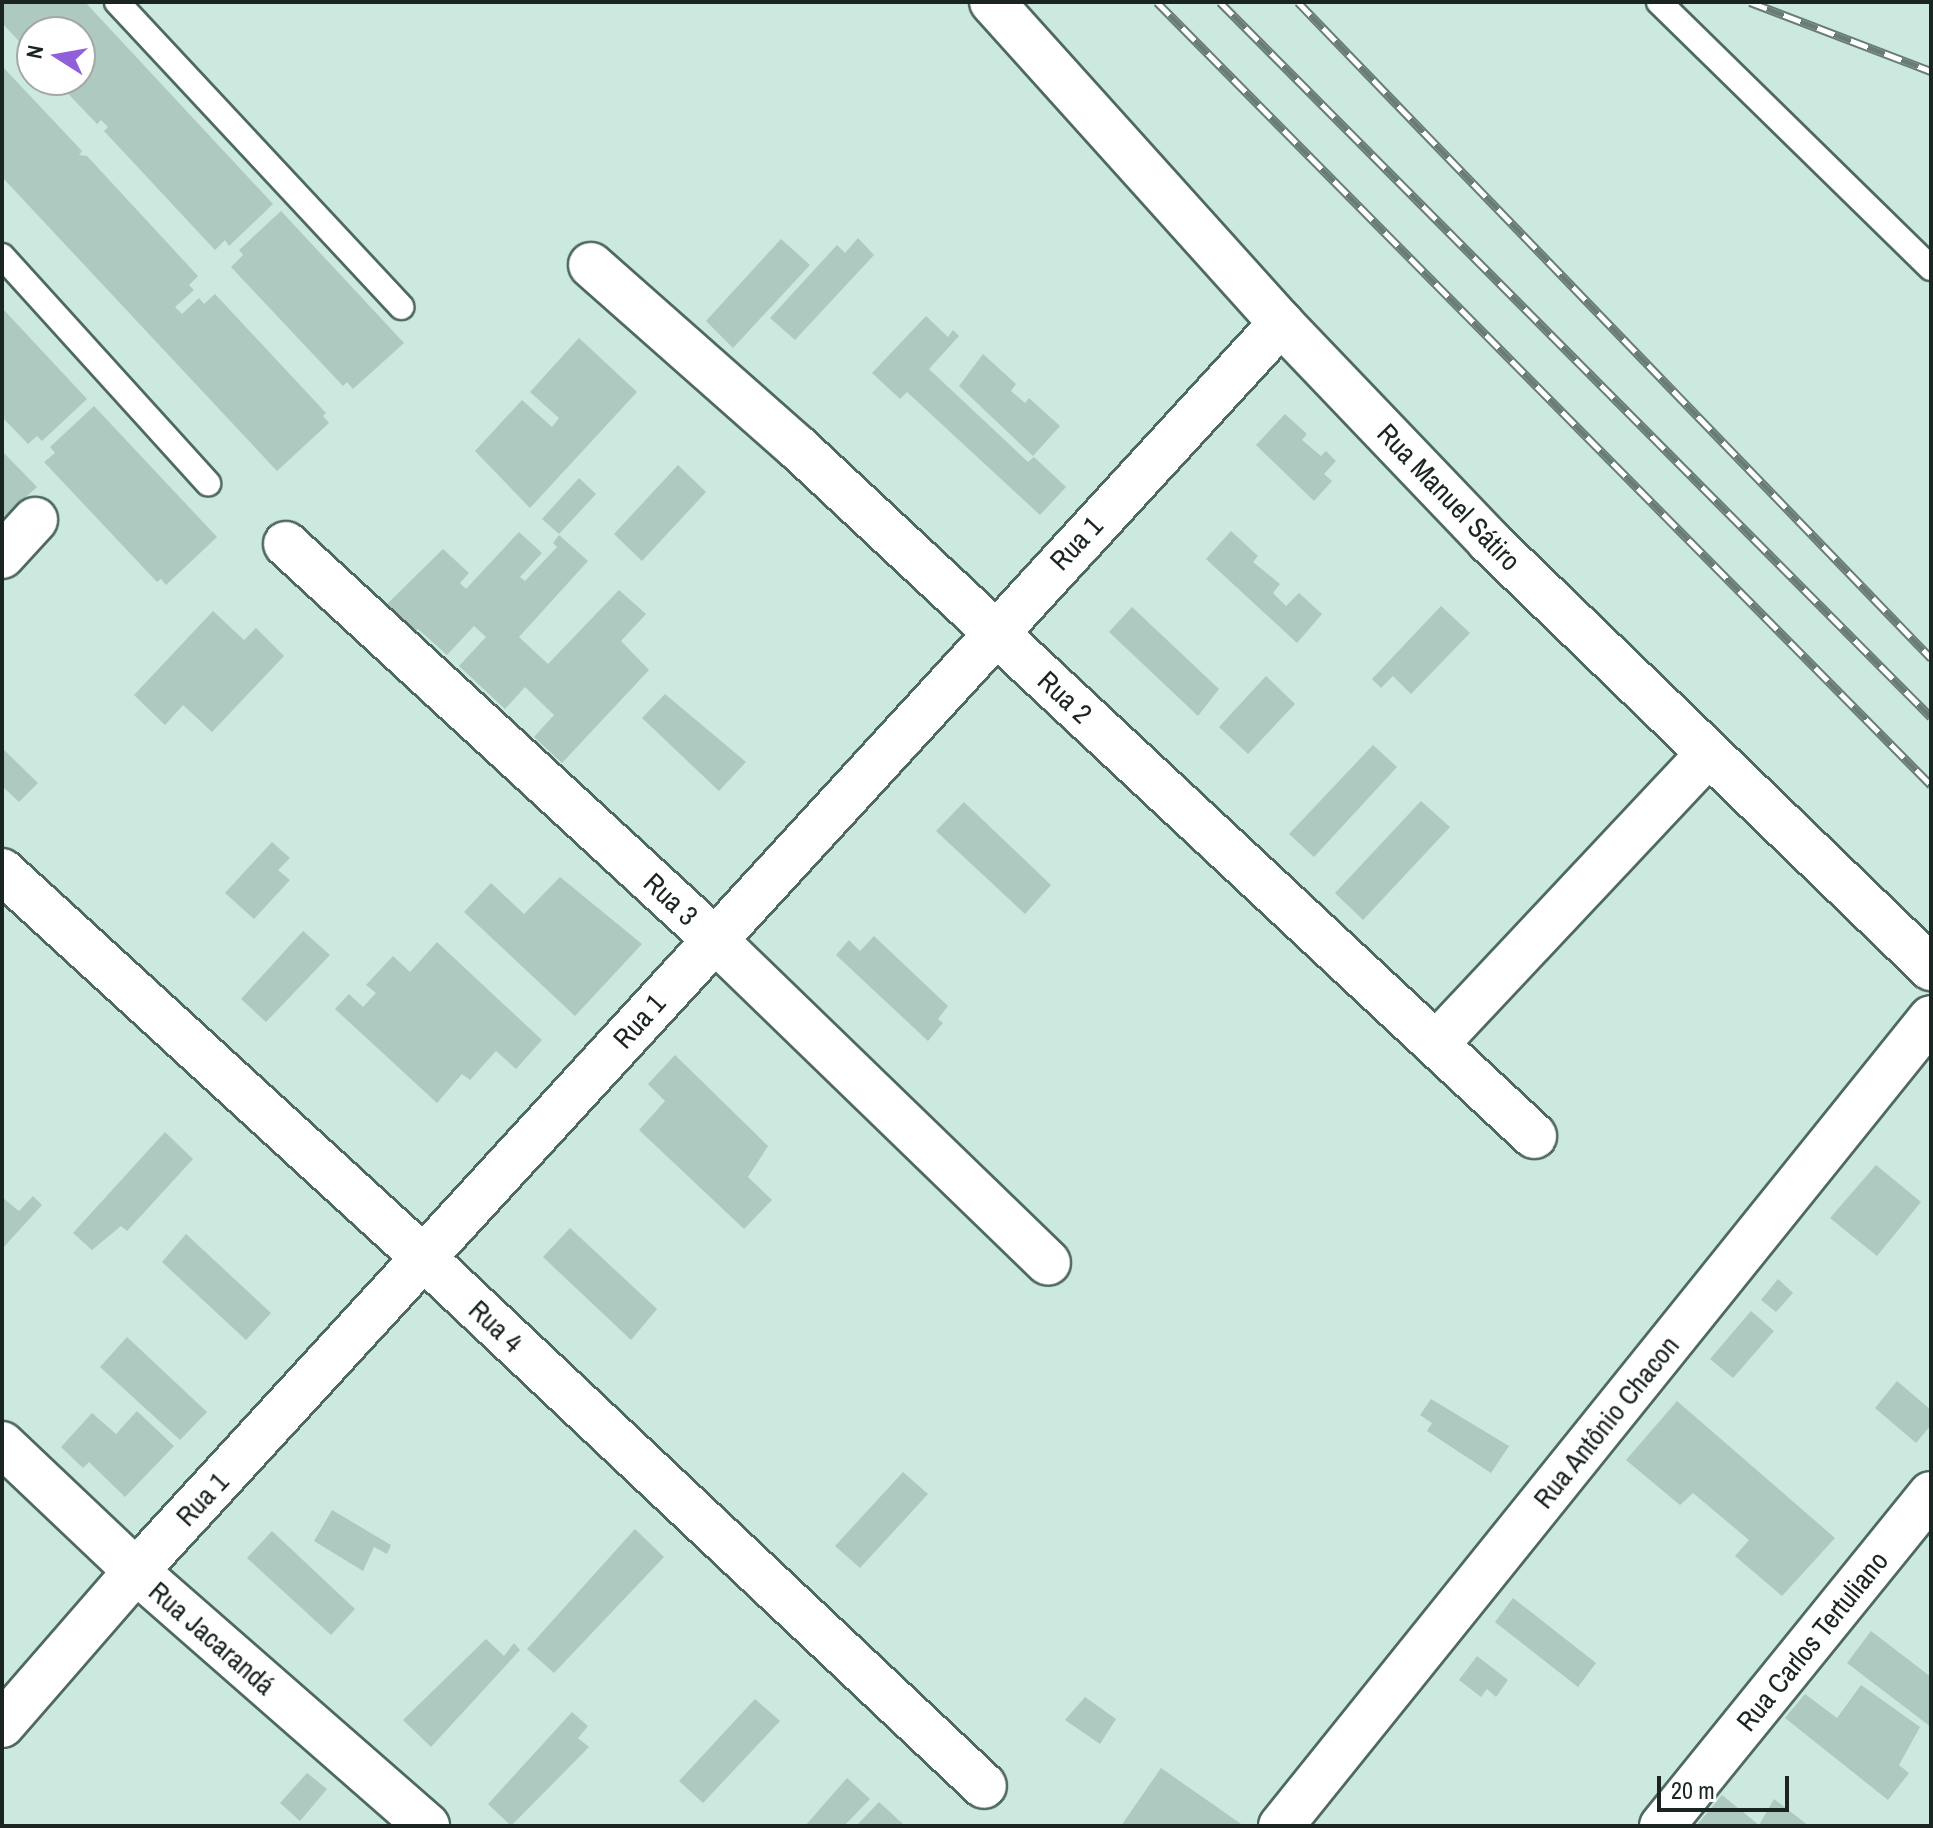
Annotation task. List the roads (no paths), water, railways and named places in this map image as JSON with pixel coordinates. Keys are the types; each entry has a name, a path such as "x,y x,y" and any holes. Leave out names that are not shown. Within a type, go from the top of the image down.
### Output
{"street":[{"name":"Rua Manuel Sátiro","path":"992,2 1281,323 1489,541 1931,968"},
{"name":"Rua 2","path":"591,265 994,631 1534,1136"},
{"name":"Rua 1","path":"2,1725 136,1571 425,1259 994,631 1281,323"},
{"path":"2,556 35,520"},
{"name":"Rua 3","path":"286,544 714,939 1048,1263"},
{"path":"1436,1044 1708,754"},
{"name":"Rua 4","path":"2,871 425,1259 984,1786"},
{"name":"Rua Antônio Chacon","path":"1281,1826 1931,1018"},
{"name":"Rua Jacarandá","path":"2,1444 136,1571 427,1826"},
{"name":"Rua Carlos Tertuliano","path":"1662,1826 1931,1494"}],"lane":[{"path":"117,2 401,307"},
{"path":"1659,2 1931,268"},
{"path":"2,256 208,483"}],"railway":[{"path":"1157,2 1931,785"},
{"path":"1220,2 1931,717"},
{"path":"1298,2 1931,658"},
{"path":"1750,2 1931,71"}]}
